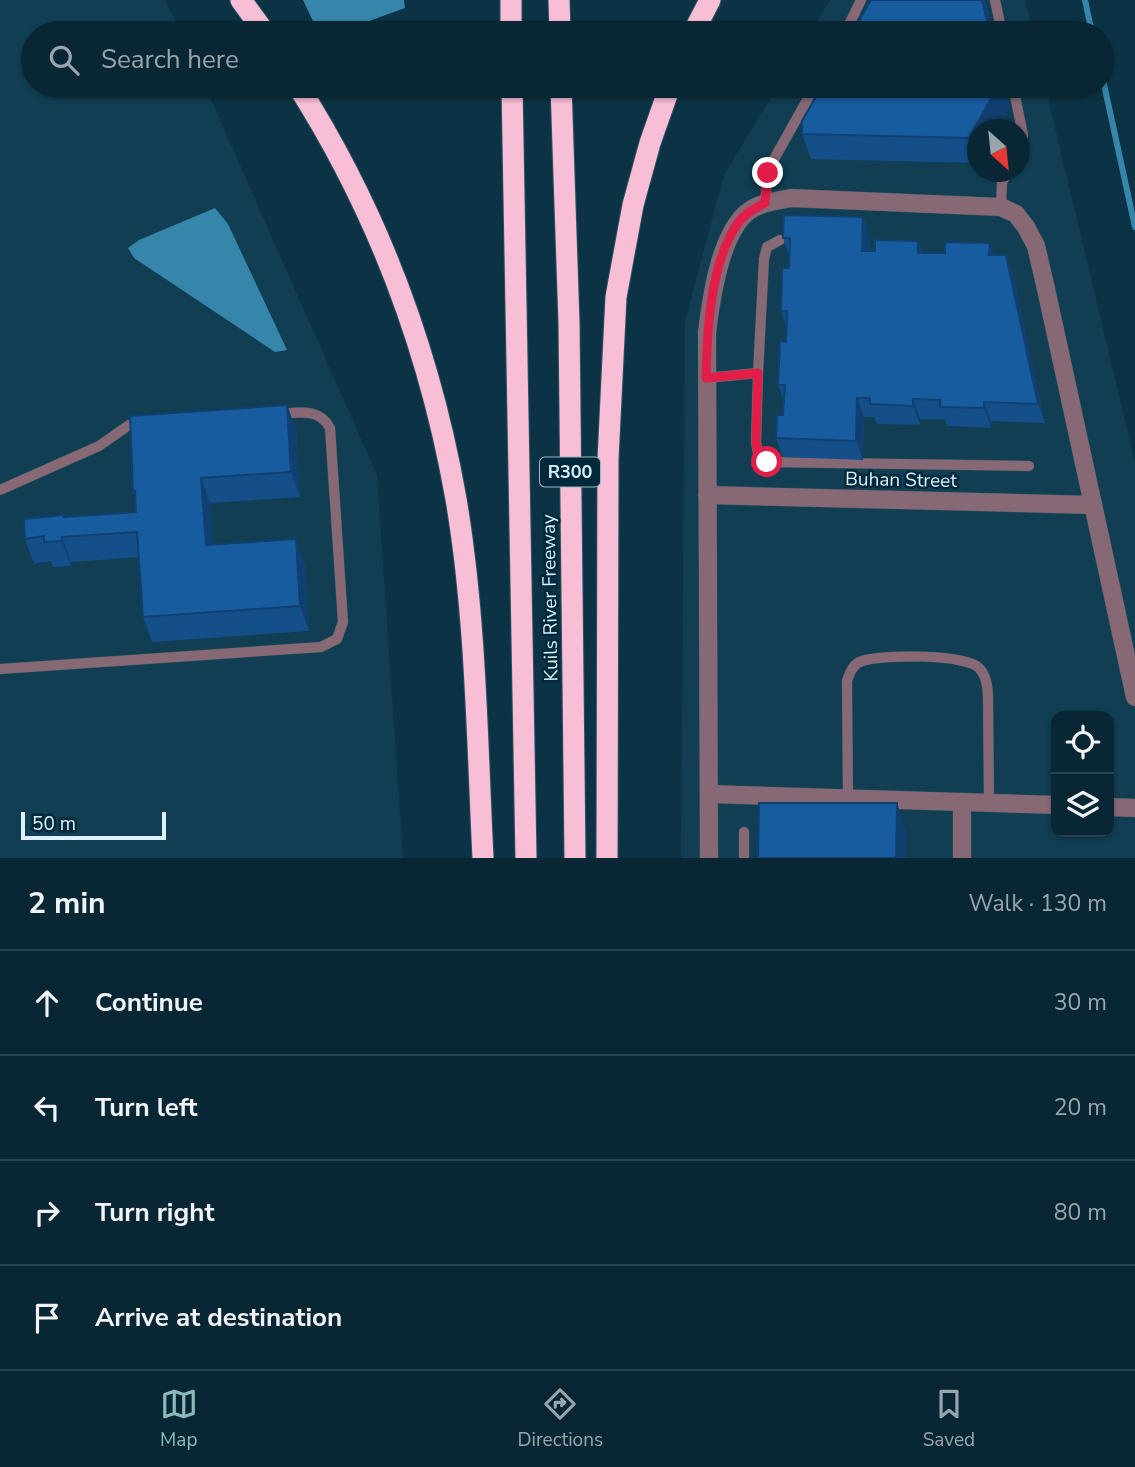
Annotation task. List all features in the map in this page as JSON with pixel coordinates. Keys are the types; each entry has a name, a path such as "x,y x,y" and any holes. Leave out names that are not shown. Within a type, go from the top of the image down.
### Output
{"highway":[{"path":"241,0 256,21"},
{"path":"511,0 511,21"},
{"path":"559,0 560,21"},
{"path":"699,21 710,0"},
{"path":"306,98 327,132 380,238 402,294 440,422 456,501 469,606 484,858"},
{"name":"Kuils River Freeway","path":"512,98 526,858"},
{"name":"Kuils River Freeway","path":"561,98 569,323 575,858"},
{"path":"607,858 608,459 616,297 636,193 666,98"}],"street":[{"path":"709,858 707,333 712,298 726,247 736,225 749,211 765,203 791,198 1001,207 1016,214 1036,246 1135,698"},
{"name":"Buhan Street","path":"707,495 1093,505"},
{"path":"710,794 1051,806"},
{"path":"962,802 962,858"},
{"path":"1114,807 1135,808"}],"lane":[{"path":"851,21 861,0"},
{"path":"995,0 999,21"},
{"path":"765,203 768,173 808,98"},
{"path":"1015,98 1020,119"},
{"path":"1001,207 1002,182"},
{"path":"780,240 767,247 764,259 756,442 758,453 767,462 1029,466"},
{"path":"706,378 758,373"},
{"path":"0,669 321,647 337,639 343,622 330,428 323,418 312,413 265,415"},
{"path":"0,490 99,446 129,425 156,423"},
{"path":"848,798 847,681 851,668 860,661 886,656 968,660 980,668 987,682 989,803"},
{"path":"744,832 744,858"}],"shaded area":[{"path":"0,0 165,0 176,21 21,21 21,98 210,98 377,475 403,858 0,858"},
{"path":"303,0 404,0 405,8 369,21 313,21"},
{"path":"830,0 1025,0 1030,21 817,21"},
{"path":"771,98 1048,98 1135,462 1135,858 681,858 685,321 724,175"},
{"path":"215,208 228,224 287,350 275,352 134,258 128,248 139,240"}],"building":[{"path":"871,0 982,0 987,21 859,21"},
{"path":"815,98 991,98 980,119 967,119 967,138 802,134 802,121"},
{"path":"784,215 863,217 862,251 875,251 875,240 918,241 918,253 945,253 945,242 990,243 989,255 1006,255 1038,404 984,402 984,408 940,407 940,400 913,399 913,406 870,404 870,398 857,398 856,441 776,438 777,415 783,415 785,385 778,385 780,341 786,342 787,311 781,311 782,268 789,268 790,238 783,238"},
{"path":"287,405 291,472 201,478 206,545 296,539 300,606 143,617 137,532 62,537 62,541 44,542 44,536 25,539 24,519 136,512 130,416"},
{"path":"759,803 897,803 896,858 758,858"}],"waterway":[{"path":"1085,0 1089,21"},
{"path":"1107,98 1135,227"}],"route":[{"path":"767,462 758,453 756,442 758,373 706,378 707,333 712,298 726,247 736,225 749,211 765,203 768,173"}]}
